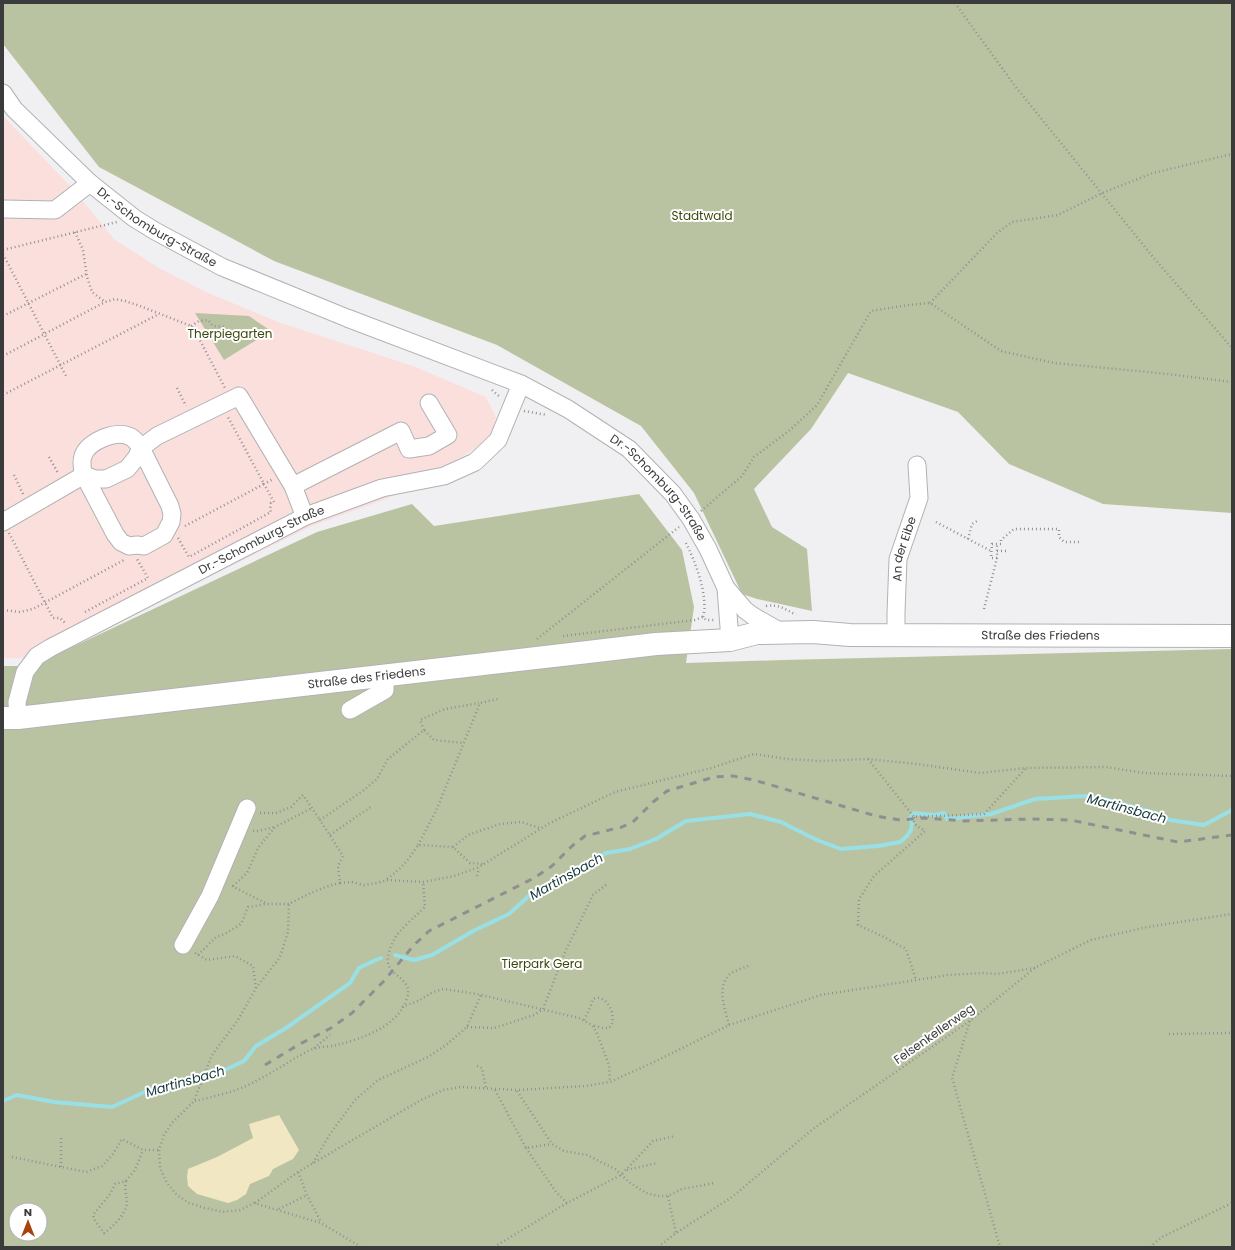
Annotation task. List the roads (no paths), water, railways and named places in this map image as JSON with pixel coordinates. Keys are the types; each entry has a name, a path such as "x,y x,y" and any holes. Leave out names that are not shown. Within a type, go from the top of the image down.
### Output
{"main road":[{"name":"Straße des Friedens","path":"730,640 757,633 782,632 813,632 850,635 1232,636"},
{"name":"Straße des Friedens","path":"11,718 656,644 730,640 758,644 813,642 850,635"}],"street":[{"name":"Dr.-Schomburg-Straße","path":"3,92 9,112 90,183 134,218 154,231 222,267 347,318 521,384 568,409 629,450 673,494 685,523 708,549 726,588 730,640"},
{"path":"3,209 55,210 90,183"},
{"name":"Dr.-Schomburg-Straße","path":"11,718 25,672 37,656 50,648 306,516 382,488 444,476 475,462 498,440 521,384"},
{"path":"3,522 84,475 95,479 106,479 127,469 136,458 141,448 157,436 193,419 229,407 239,396 293,486 306,516"},
{"path":"293,486 401,431 409,449 429,446 448,435 429,403"},
{"path":"122,434 130,436 141,448 170,506 172,514 170,533 139,550 137,545 129,546 121,542 115,534 84,475 82,466 86,449 110,435 122,434"},
{"name":"An der Eibe","path":"896,634 898,559 919,498 916,465"},
{"path":"726,588 745,610 782,632"},
{"path":"350,710 385,690 385,675"},
{"path":"183,945 210,896 247,808"}],"waterway":[{"name":"Martinsbach","path":"395,955 414,960 432,955 475,930 509,914 532,893 564,878 582,865 606,853 630,849 656,839 686,821 750,814 781,822 817,840 841,849 878,846 900,842 911,830 912,823 910,818 914,813 934,815 944,813 947,819 991,814 1035,799 1084,796 1108,800 1155,813 1170,820 1204,825 1232,810"},
{"name":"Martinsbach","path":"3,1101 17,1095 54,1102 112,1107 151,1089 216,1074 244,1061 256,1046 286,1028 350,983 359,968 381,958"}],"railway":[{"path":"265,1065 298,1045 331,1028 352,1013 383,982 414,945 429,931 534,878 552,866 572,846 585,836 622,827 634,821 653,802 667,791 714,777 733,776 754,780 876,816 900,820 924,818 964,821 1030,819 1070,820 1178,842 1232,835"}],"park label":[{"name":"Stadtwald","path":"702,216"},
{"name":"Therpiegarten","path":"230,334"},
{"name":"Tierpark Gera","path":"542,964"}]}
